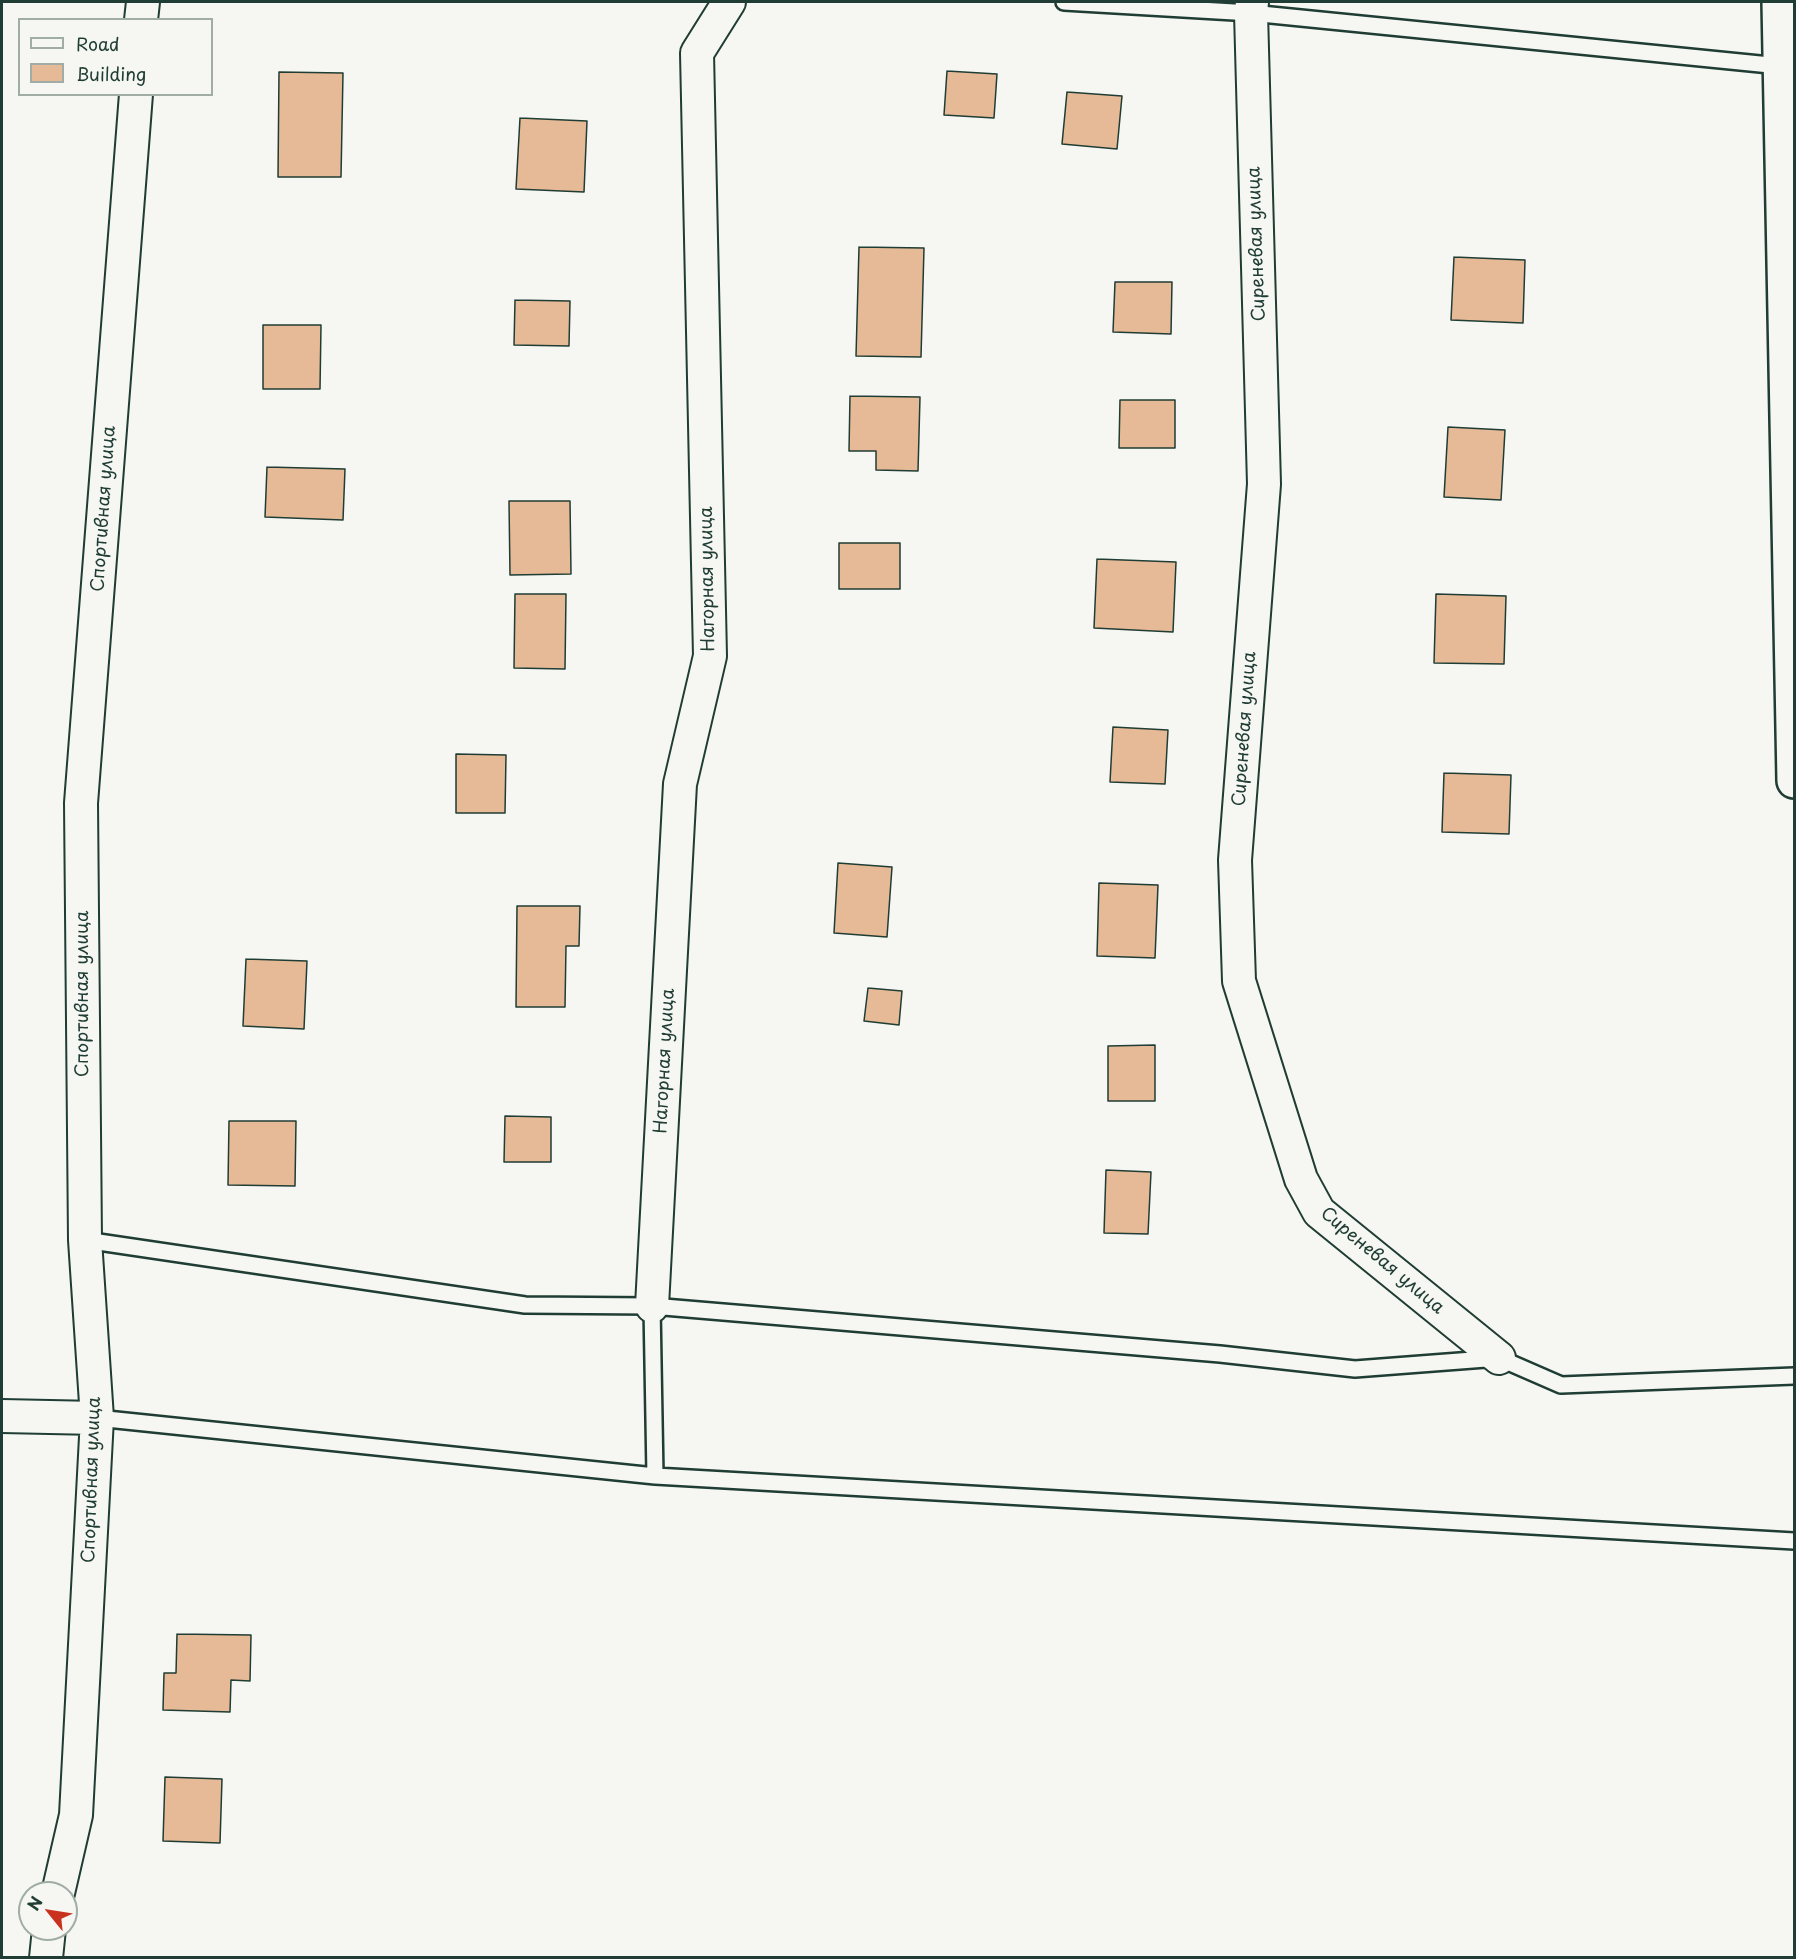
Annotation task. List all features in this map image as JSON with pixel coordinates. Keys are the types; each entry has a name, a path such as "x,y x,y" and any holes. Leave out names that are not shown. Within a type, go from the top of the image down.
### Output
{"main road":[{"path":"1779,2 1787,67 1794,781"}],"street":[{"path":"141,18 143,2"},
{"name":"Нагорная улица","path":"652,1306 680,784 710,656 697,53 729,2"},
{"name":"Сиреневая улица","path":"1252,7 1264,484 1235,860 1239,981 1301,1179 1319,1212 1499,1358"},
{"name":"Спортивная улица","path":"61,1881 76,1815 97,1418 85,1240 81,803 136,96"},
{"path":"2,1416 97,1418"},
{"path":"46,1958 48,1941"}],"lane":[{"path":"1064,2 1252,7 1787,67"},
{"path":"85,1240 525,1305 652,1306 1208,1353 1355,1369 1499,1358 1561,1385 1794,1376"},
{"path":"652,1306 656,1476"},
{"path":"97,1418 656,1476 1794,1541"}],"building":[{"path":"947,71 997,74 994,118 944,115"},
{"path":"279,72 343,73 341,177 278,177"},
{"path":"1067,92 1122,96 1117,149 1062,144"},
{"path":"520,118 587,121 584,192 516,189"},
{"path":"859,247 924,248 921,357 856,356"},
{"path":"1454,257 1525,260 1523,323 1451,320"},
{"path":"1115,282 1172,282 1171,334 1113,332"},
{"path":"515,300 570,301 569,346 514,345"},
{"path":"263,325 321,325 320,389 263,389"},
{"path":"850,396 920,397 918,471 876,470 876,451 849,451"},
{"path":"1120,400 1175,400 1175,448 1119,448"},
{"path":"1448,427 1505,430 1501,500 1444,497"},
{"path":"267,467 345,469 343,520 265,517"},
{"path":"509,501 570,501 571,574 510,575"},
{"path":"839,543 900,543 900,589 839,589"},
{"path":"1097,559 1176,562 1173,632 1094,628"},
{"path":"515,594 566,594 565,669 514,668"},
{"path":"1436,594 1506,596 1504,664 1434,663"},
{"path":"1113,727 1168,730 1165,784 1110,782"},
{"path":"456,754 506,755 505,813 456,813"},
{"path":"1444,773 1511,775 1509,834 1442,832"},
{"path":"838,863 892,867 887,937 834,933"},
{"path":"1099,883 1158,885 1155,958 1097,956"},
{"path":"517,906 580,906 579,946 566,946 565,1007 516,1007"},
{"path":"246,959 307,961 304,1029 243,1026"},
{"path":"868,988 902,991 899,1025 864,1021"},
{"path":"1155,1045 1155,1101 1108,1101 1108,1046"},
{"path":"505,1116 551,1117 551,1162 504,1162"},
{"path":"229,1121 296,1121 295,1186 228,1185"},
{"path":"1106,1170 1151,1172 1148,1234 1104,1233"},
{"path":"177,1634 251,1635 250,1681 231,1680 230,1712 163,1710 164,1673 176,1673"},
{"path":"165,1777 222,1779 220,1843 163,1841"}]}
